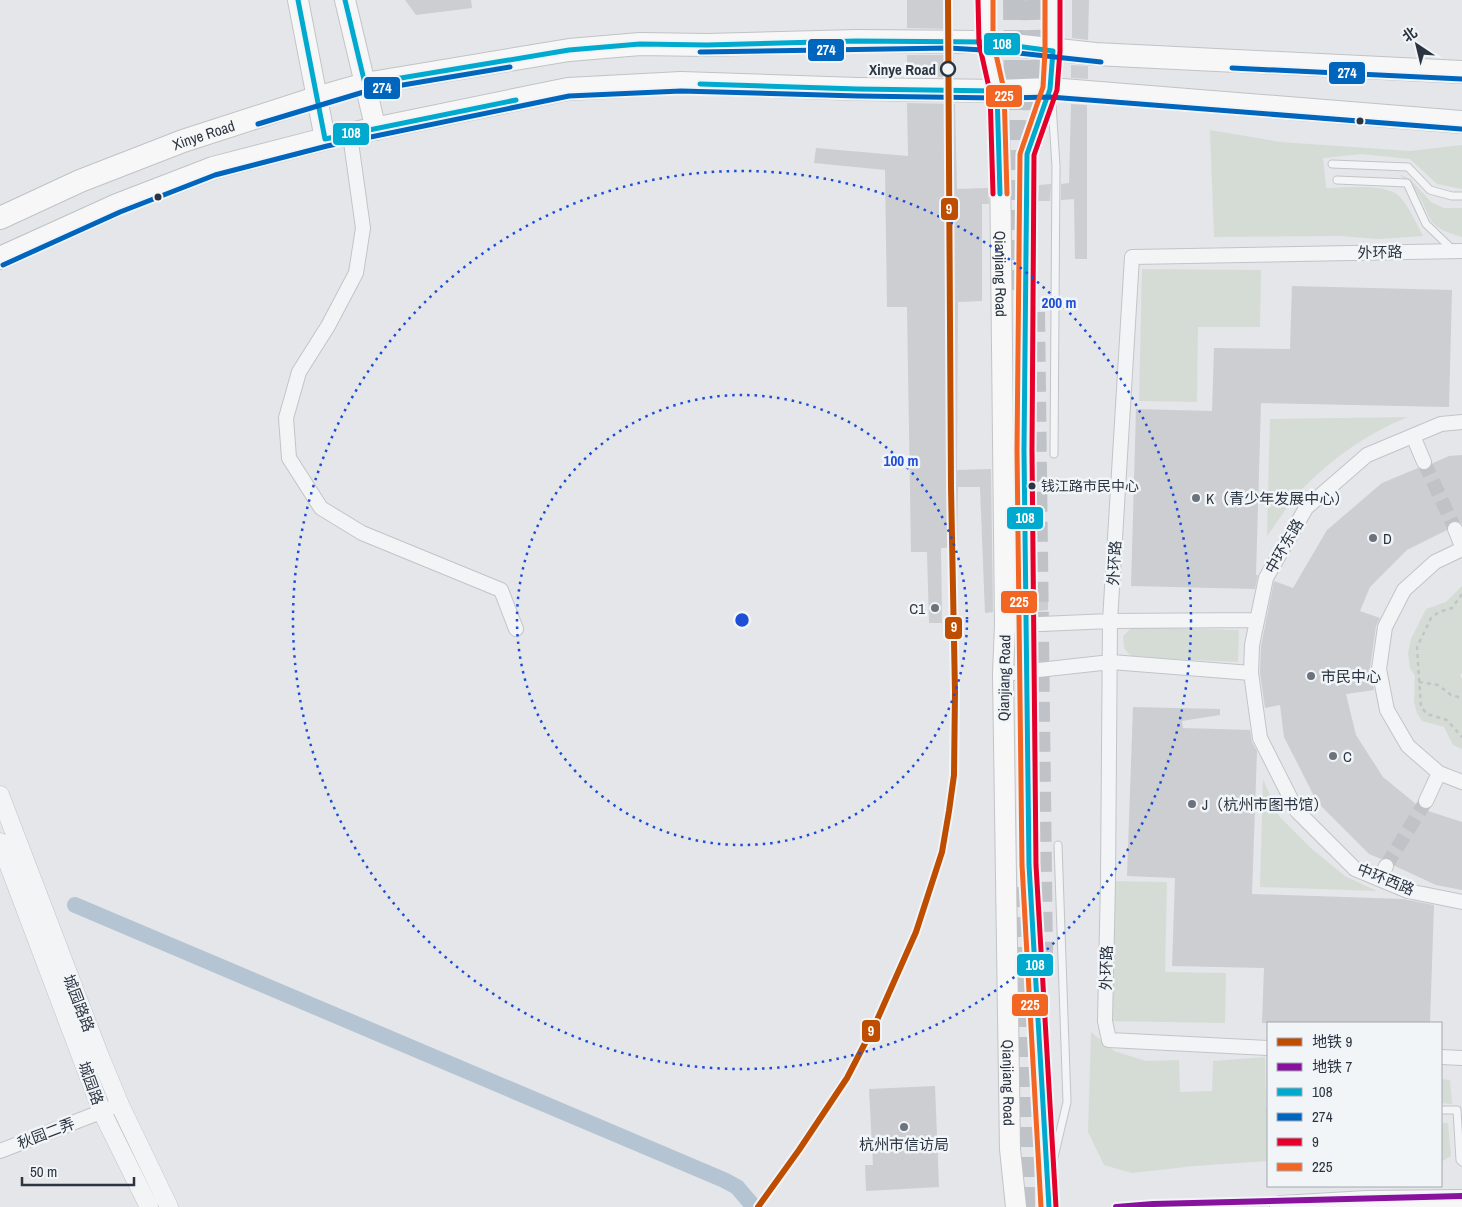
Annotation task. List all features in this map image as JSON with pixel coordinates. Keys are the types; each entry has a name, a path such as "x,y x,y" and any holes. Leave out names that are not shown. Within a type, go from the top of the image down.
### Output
{"main road":[{"path":"298,0 325,139"},
{"path":"345,0 376,130"},
{"name":"Qianjiang Road","path":"986,0 986,42 997,91 1000,159 1005,625 1002,674 1010,1149 1016,1207"},
{"name":"Qianjiang Road","path":"1049,1207 1029,865 1024,450 1027,154 1050,89 1053,51 1052,0"},
{"name":"Xinye Road","path":"0,218 80,182 183,141 316,98 365,84 569,50 640,44 707,45 856,41 986,42 1053,51 1094,54 1462,72"},
{"path":"0,258 117,205 213,168 325,139 568,90 681,83 858,90 997,91 1050,89 1462,122"},
{"path":"1281,1207 1367,1202 1462,1201"}],"street":[{"path":"350,135 363,228 356,273 328,326 299,372 286,418 289,458 321,508 362,533 501,590 516,629"},
{"name":"外环路","path":"1267,1048 1109,1040 1105,1021 1111,662 1110,621 1132,257 1458,251"},
{"name":"中环东路","path":"1252,645 1266,578 1306,508 1367,455 1441,424 1462,422"},
{"path":"1413,436 1424,462"},
{"path":"1455,529 1462,548 1435,562 1404,590 1385,628 1379,669 1387,710 1408,746 1439,773 1462,782"},
{"path":"1005,625 1110,621 1257,620"},
{"name":"中环西路","path":"1252,645 1252,673 1260,738 1296,811 1355,869 1383,873 1408,891 1462,902"},
{"path":"1002,674 1111,662 1252,673"},
{"path":"1426,801 1439,773"},
{"name":"城园路路","path":"0,795 98,1054 120,1105 170,1207"},
{"name":"城园路","path":"0,842 102,1112 149,1207"},
{"path":"1442,1057 1462,1058"},
{"name":"秋园二弄","path":"0,1151 120,1105"}],"lane":[{"path":"1050,89 1056,166 1054,454"},
{"path":"1332,164 1408,167 1430,190 1452,196 1462,196"},
{"path":"1337,180 1407,184 1426,224 1458,251"},
{"path":"1048,1182 1067,1102 1058,845"},
{"path":"1442,1110 1457,1110 1460,1160 1462,1162"}],"path":[{"path":"1462,594 1452,608 1439,612 1431,618 1417,647 1421,707 1427,714 1447,720 1462,737"},
{"path":"1419,682 1438,684 1451,695 1462,698"}],"shaded area":[{"path":"1210,130 1281,142 1410,151 1462,145 1462,189 1437,184 1410,159 1362,154 1323,158 1326,188 1364,187 1385,189 1393,192 1406,205 1423,236 1378,239 1341,236 1214,237"},
{"path":"1399,174 1410,179 1431,202 1444,208 1462,208 1462,237 1435,225 1416,191"},
{"path":"1142,269 1261,270 1260,327 1198,327 1197,402 1139,401"},
{"path":"1408,417 1365,438 1315,476 1289,504 1267,536 1270,419"},
{"path":"1462,586 1462,673 1460,675 1462,679 1462,749 1453,745 1444,727 1422,721 1417,713 1414,702 1415,676 1410,668 1408,653 1411,639 1426,609 1446,602"},
{"path":"1132,627 1239,630 1238,662 1132,657 1124,648 1123,636"},
{"path":"1263,779 1279,816 1313,850 1345,876 1377,891 1260,887"},
{"path":"1108,881 1167,882 1165,972 1226,973 1225,1023 1105,1021"},
{"path":"1091,1032 1114,1051 1146,1061 1179,1060 1180,1092 1212,1091 1213,1061 1265,1057 1267,1161 1194,1166 1132,1173 1104,1165 1088,1132"},
{"path":"1442,1079 1450,1080 1452,1104 1442,1103"},
{"path":"1442,1123 1448,1123 1451,1156 1442,1161"}],"building":[{"path":"405,0 471,0 472,8 416,15"},
{"path":"907,0 952,0 953,29 907,28"},
{"path":"1072,0 1089,0 1088,40 1072,38"},
{"path":"907,55 954,55 954,77 907,77"},
{"path":"1071,65 1088,66 1088,79 1071,78"},
{"name":"Xinye Road","path":"907,103 955,104 957,189 988,188 989,204 982,204 982,301 958,302 957,470 991,469 993,612 985,613 980,487 958,487 957,547 941,548 942,623 929,623 927,552 911,552 907,307 887,307 885,170 814,163 816,148 908,156"},
{"path":"1071,104 1087,105 1087,259 1075,259 1074,199 1061,200 1061,184 1069,183"},
{"path":"1051,184 1050,201 1038,201 1039,185"},
{"name":"K（青少年发展中心）","path":"1292,286 1452,290 1449,407 1261,403 1256,575 1258,575 1255,589 1131,586 1136,409 1212,411 1214,348 1290,349"},
{"name":"市民中心","path":"1462,455 1462,524 1457,520 1451,521 1448,524 1447,530 1407,550 1370,587 1360,611 1380,618 1376,626 1370,668 1374,690 1346,694 1356,735 1383,777 1422,809 1462,822 1462,890 1436,885 1395,866 1390,858 1381,859 1369,854 1317,802 1284,737 1280,705 1265,708 1260,673 1261,646 1274,581 1293,588 1327,530 1382,483 1418,468 1427,470 1431,468 1433,463 1449,456"},
{"path":"1038,597 1048,597 1048,610 1038,611"},
{"name":"J（杭州市图书馆）","path":"1133,707 1220,709 1220,715 1182,721 1183,728 1250,730 1252,742 1257,751 1252,894 1403,899 1434,905 1430,1022 1262,1023 1264,968 1172,966 1175,878 1127,876"},
{"name":"杭州市信访局","path":"935,1086 939,1187 866,1191 865,1165 873,1165 869,1089"}],"waterway":[{"path":"75,905 724,1180 737,1187 754,1207"}],"tunnel":[{"path":"1013,0 1016,300"},
{"path":"1031,0 1033,135"},
{"path":"1035,312 1043,955"},
{"path":"1424,462 1455,529"},
{"path":"1386,866 1426,801"},
{"path":"1022,887 1025,1207"}],"metro line":[{"name":"9","path":"758,1207 847,1078 877,1020 916,932 942,852 949,811 954,775 955,692 951,487 948,0"},
{"name":"7","path":"1116,1207 1153,1204 1462,1196"}],"transit line":[{"name":"108","path":"298,0 325,139 516,100"},
{"name":"108","path":"345,0 365,84 569,50 640,44 707,45 856,41 986,42 1053,51 1050,89 1027,154 1024,450 1029,865 1049,1207"},
{"name":"9","path":"978,0 979,43 990,92 993,194"},
{"name":"225","path":"993,0 993,41 1004,90 1007,194"},
{"name":"225","path":"1041,1207 1022,865 1017,450 1020,154 1043,87 1045,0"},
{"name":"9","path":"1056,1207 1036,865 1032,450 1034,155 1057,90 1060,51 1060,0"},
{"name":"274","path":"700,52 949,48 999,51 1101,62"},
{"name":"274","path":"258,124 367,91 510,67"},
{"name":"274","path":"1232,68 1462,79"},
{"name":"108","path":"700,84 997,91 1000,194"},
{"name":"274","path":"3,265 120,212 215,175 327,146 569,96 681,91 858,96 1050,97 1461,129"}],"place":[{"name":"Xinye Road","path":"948,69"},
{"name":"钱江路市民中心","path":"1032,486"},
{"name":"K（青少年发展中心）","path":"1196,498"},
{"name":"D","path":"1373,538"},
{"name":"C1","path":"935,608"},
{"name":"市民中心","path":"1311,676"},
{"name":"C","path":"1333,756"},
{"name":"J（杭州市图书馆）","path":"1192,804"},
{"name":"杭州市信访局","path":"904,1127"}]}
